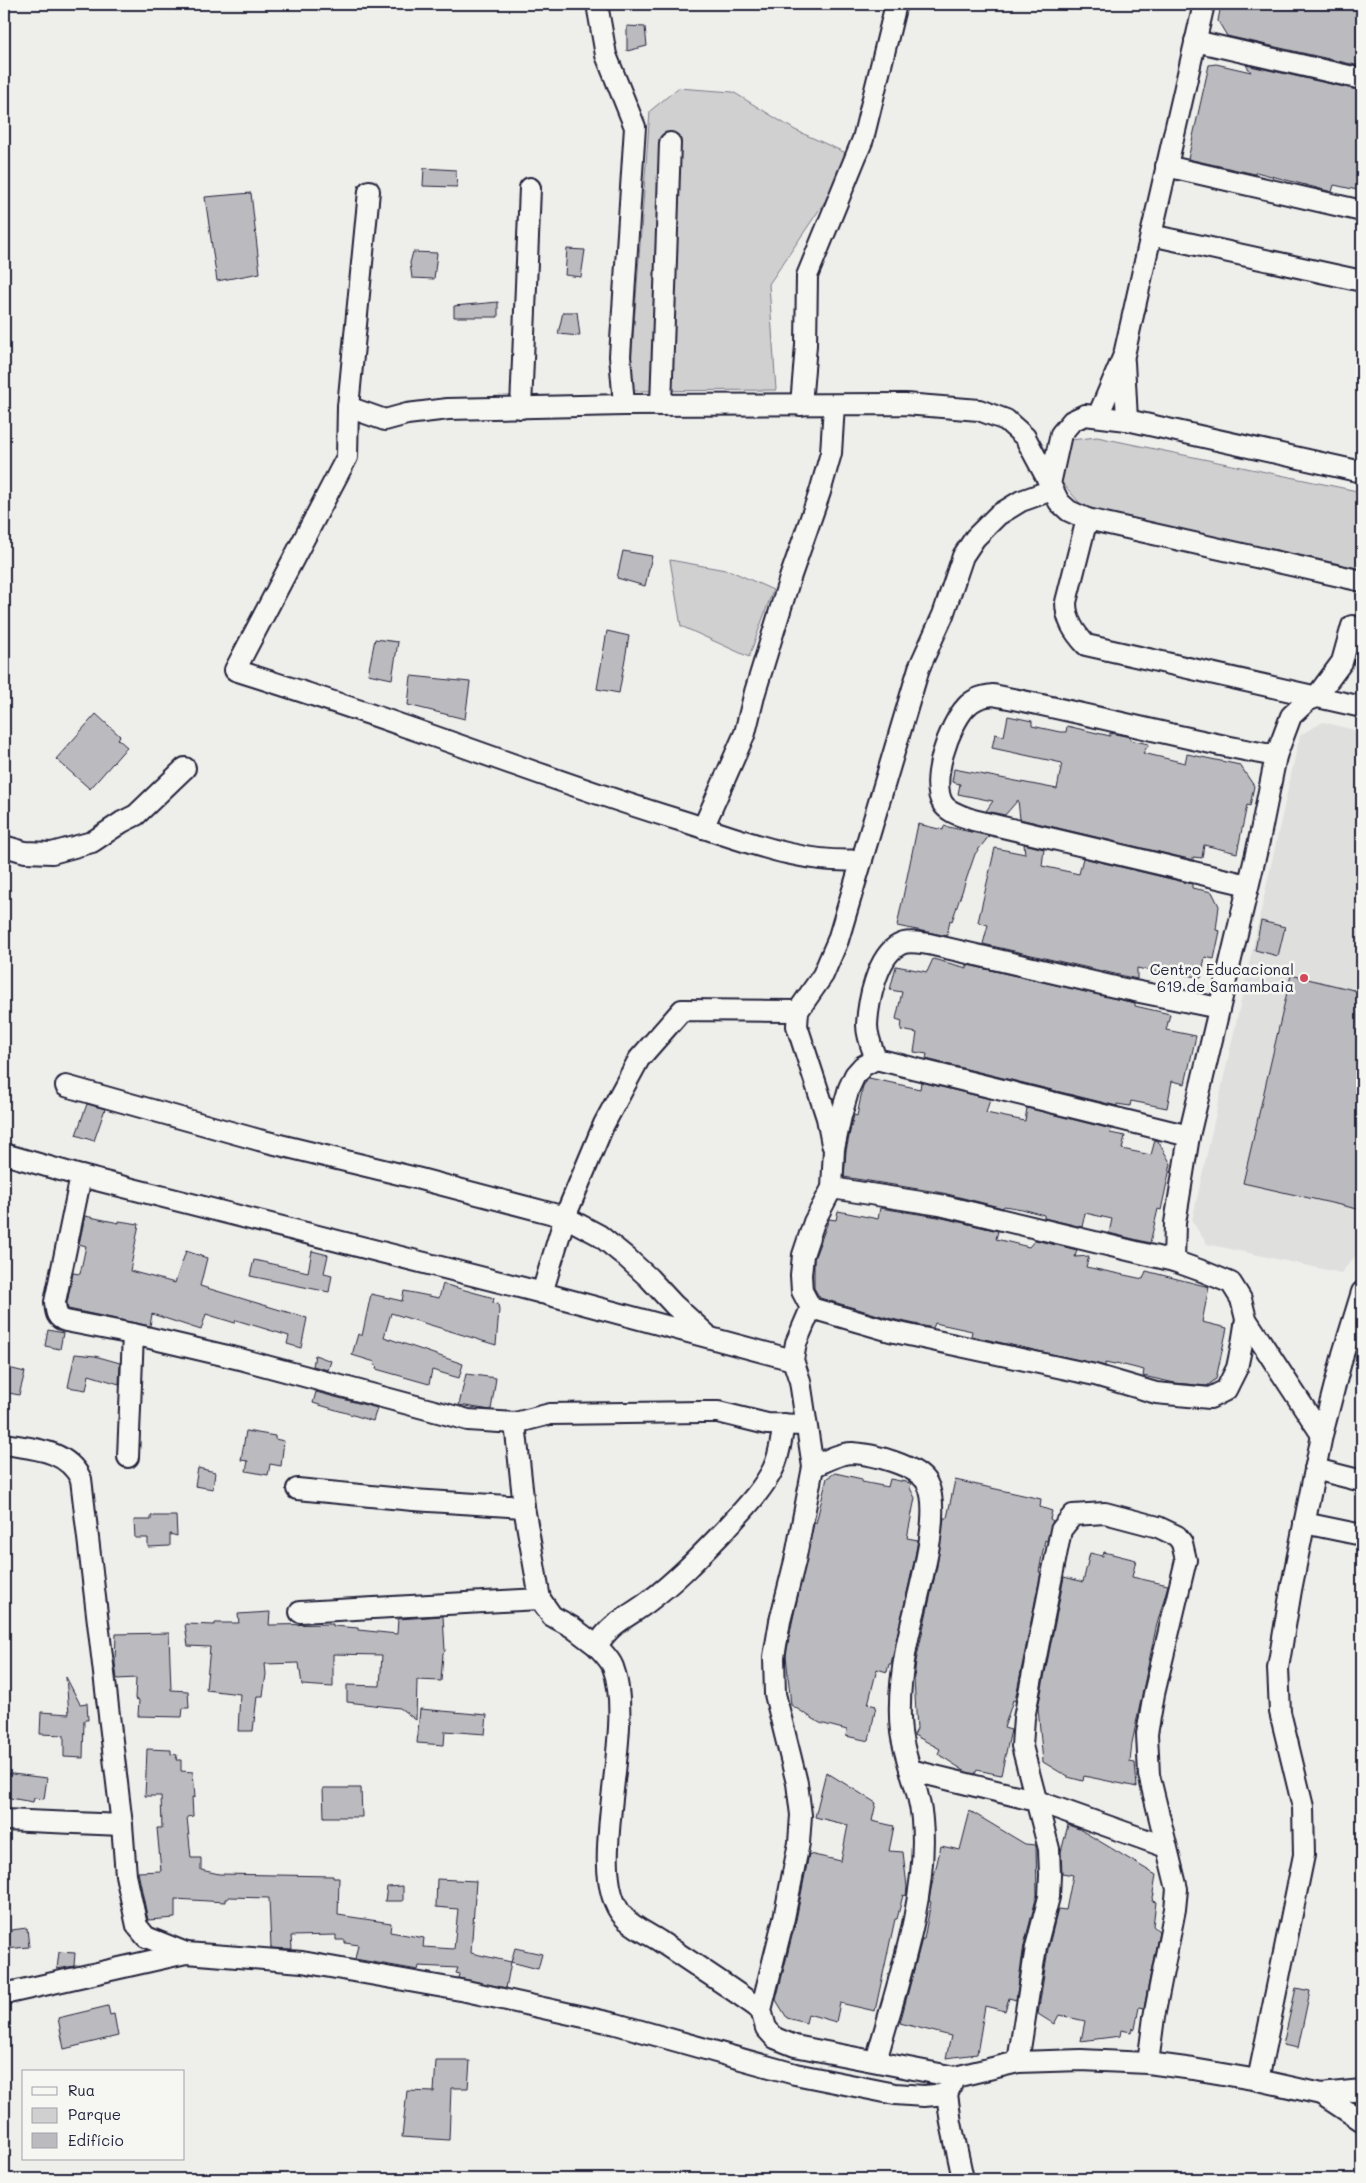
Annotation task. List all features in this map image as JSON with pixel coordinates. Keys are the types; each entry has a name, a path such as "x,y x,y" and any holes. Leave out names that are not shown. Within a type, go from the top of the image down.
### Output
{"street":[{"path":"597,4 606,56 635,127 620,356 624,406"},
{"path":"801,405 806,345 807,276 863,139 896,4"},
{"path":"1098,416 1124,355 1204,4"},
{"path":"1195,41 1362,79"},
{"path":"661,406 670,143"},
{"path":"1166,166 1362,211"},
{"path":"521,408 530,188"},
{"path":"369,191 348,407 348,457 235,670 402,725 631,806 703,828 802,857 838,862 862,860"},
{"path":"1150,235 1362,282"},
{"path":"1124,355 1127,420"},
{"path":"348,407 385,420 407,414 448,409 624,406 905,404 979,410 1006,420 1024,437 1059,502 1069,511 1087,519 1362,581"},
{"path":"703,828 745,733 755,692 790,578 820,492 831,453 834,405"},
{"path":"1051,487 1061,434 1072,421 1085,414 1127,420 1362,472"},
{"path":"834,1149 799,1034 797,1026 798,1011 823,975 838,940 919,668 942,615 963,556 980,531 998,515 1021,501 1051,487"},
{"path":"1087,519 1066,602 1066,614 1086,645 1362,707"},
{"path":"1174,1261 1175,1223 1189,1136 1259,841 1276,756 1291,716 1307,701 1316,697 1342,662 1352,626"},
{"path":"1248,885 973,820 954,813 944,805 939,795 938,778 946,742 958,716 976,699 988,695 1048,706 1223,747 1276,756"},
{"path":"4,846 25,852 52,853 92,842 136,815 185,768"},
{"path":"876,1059 868,1040 867,1026 872,995 884,961 896,946 902,944 930,944 1115,987 1219,1008"},
{"path":"542,1293 565,1217 604,1124 639,1059 682,1010 798,1011"},
{"path":"1189,1136 876,1059 863,1066 855,1075 841,1116 834,1149 832,1188 814,1222 803,1255 802,1291 811,1308 890,1331 1095,1376 1156,1394 1210,1398 1226,1390 1237,1368 1246,1319"},
{"path":"66,1086 250,1138 420,1179 565,1217 599,1235 626,1257 709,1337"},
{"path":"4,1154 81,1176 542,1293 793,1360"},
{"path":"81,1176 55,1302 56,1314 66,1322 133,1334 240,1359 468,1420 515,1423 550,1414 718,1412 767,1424 806,1425"},
{"path":"832,1188 940,1205 1174,1261 1230,1283 1241,1299 1246,1319 1322,1435"},
{"path":"1258,2080 1304,1855 1303,1807 1280,1712 1278,1668 1322,1435 1343,1354 1362,1292"},
{"path":"811,1308 796,1343 793,1360 800,1381 813,1467 774,1656 775,1694 797,1783 801,1815 799,1843 784,1918 761,2010 766,2028 775,2038 795,2046 876,2060 951,2085"},
{"path":"128,1457 133,1334"},
{"path":"515,1423 524,1507 540,1599 552,1616 572,1627 597,1646 612,1664 616,1677 620,1727 609,1838 611,1893 623,1916 722,1981 761,2010"},
{"path":"597,1646 604,1634 614,1623 647,1603 689,1569 739,1515 774,1468 784,1424"},
{"path":"4,1444 37,1449 63,1458 72,1464 81,1479 122,1825 126,1875 137,1926 146,1937 186,1953"},
{"path":"813,1467 851,1453 905,1465 918,1472 927,1482 933,1499 928,1552 906,1648 901,1683 901,1732 922,1819 922,1877 914,1919 876,2060"},
{"path":"1315,1469 1362,1481"},
{"path":"298,1489 414,1500 524,1507"},
{"path":"1018,2062 1036,1947 1049,1897 1049,1849 1038,1801 1022,1746 1024,1718 1060,1530 1073,1515 1105,1513 1158,1527 1177,1536 1182,1544 1186,1560 1154,1694 1148,1734 1149,1775 1177,1889 1154,2017 1148,2063"},
{"path":"1304,1523 1362,1535"},
{"path":"300,1612 540,1599"},
{"path":"910,1770 1038,1801 1166,1847"},
{"path":"4,1820 122,1825"},
{"path":"4,1994 186,1953 302,1962 437,1986 616,2024 719,2054 841,2084 895,2094 924,2096 1018,2062 1048,2060 1148,2063 1258,2080 1321,2094 1362,2090"},
{"path":"951,2085 951,2124 963,2179"},
{"path":"1321,2094 1362,2121"}],"shaded area":[{"name":"Centro Educacional 619 de Samambaia","path":"1323,722 1362,732 1362,1248 1341,1273 1207,1244 1192,1221 1300,735"}],"green space":[{"path":"678,88 733,92 795,130 855,157 769,284 776,390 629,391 650,111"},
{"path":"1097,437 1362,492 1362,569 1084,508 1059,479 1070,440"},
{"path":"670,560 731,571 773,590 749,657 681,626"}],"building":[{"path":"1221,4 1362,4 1362,56 1360,66 1227,36 1218,21"},
{"path":"627,26 645,27 647,46 627,51"},
{"path":"1216,64 1251,72 1246,65 1362,91 1362,191 1334,185 1332,192 1256,172 1255,174 1188,159 1209,65"},
{"path":"424,168 456,170 457,187 423,186"},
{"path":"251,193 260,273 217,281 205,197"},
{"path":"567,249 585,250 581,277 565,275"},
{"path":"413,252 437,253 434,279 412,278 410,263"},
{"path":"498,302 498,317 454,317 454,306"},
{"path":"563,312 577,312 580,336 558,334"},
{"path":"623,551 652,556 645,586 617,578"},
{"path":"607,631 629,636 619,693 597,689"},
{"path":"375,639 398,642 392,679 368,674"},
{"path":"411,676 470,682 465,719 408,705"},
{"path":"96,714 120,736 118,739 127,747 90,789 56,759"},
{"path":"1008,716 1032,721 1032,726 1060,732 1066,732 1067,726 1110,736 1110,733 1130,737 1130,740 1149,744 1143,753 1185,763 1187,754 1240,765 1254,786 1250,806 1247,805 1237,853 1204,845 1202,858 1193,857 1193,860 1020,819 1018,800 1005,815 986,811 993,801 958,794 960,784 952,782 954,769 1057,789 1062,763 992,748 995,734 1004,736"},
{"path":"918,824 943,830 944,826 989,836 975,854 952,921 950,920 947,936 897,926"},
{"path":"1024,844 1044,849 1042,866 1079,874 1083,858 1192,884 1192,888 1212,892 1219,906 1216,930 1220,931 1214,959 1205,957 1201,978 1162,970 1161,973 1137,968 1137,979 983,944 988,925 978,922 995,848 1025,854"},
{"path":"1261,921 1285,927 1278,956 1255,950"},
{"path":"933,959 967,968 967,965 1135,1003 1135,1006 1170,1014 1166,1030 1196,1036 1185,1084 1172,1081 1167,1108 1131,1101 1130,1106 1117,1104 1117,1106 926,1059 927,1054 914,1052 917,1033 901,1030 902,1021 896,1019 902,992 890,990 896,966 927,972"},
{"path":"1291,975 1362,992 1362,1210 1243,1183"},
{"path":"869,1078 920,1089 921,1082 990,1099 986,1113 1025,1121 1027,1108 1111,1129 1110,1133 1125,1136 1122,1149 1151,1155 1155,1140 1158,1141 1171,1164 1161,1210 1158,1209 1150,1243 1109,1233 1112,1219 1085,1213 1082,1227 1044,1218 1044,1215 1022,1209 1004,1206 1003,1208 943,1193 844,1177 846,1151 854,1115 857,1116 863,1086"},
{"path":"87,1104 105,1109 94,1141 76,1135"},
{"path":"880,1208 938,1217 998,1231 996,1239 1029,1247 1035,1240 1077,1250 1075,1257 1089,1256 1086,1267 1143,1279 1146,1271 1209,1287 1202,1322 1227,1328 1216,1379 1207,1386 1175,1383 1143,1376 1144,1370 1116,1363 1115,1365 1105,1363 1105,1366 971,1336 972,1331 935,1323 933,1328 892,1319 820,1298 814,1288 814,1259 829,1219 836,1220 838,1211 878,1219"},
{"path":"85,1216 119,1223 119,1221 139,1224 130,1271 175,1283 186,1251 207,1258 200,1286 307,1318 301,1348 287,1344 289,1336 236,1320 235,1323 206,1314 201,1330 152,1314 150,1326 68,1309 67,1303 73,1273 80,1274 86,1246 79,1244"},
{"path":"312,1251 328,1255 324,1273 332,1275 329,1292 250,1276 254,1260 308,1272"},
{"path":"443,1284 494,1298 493,1303 498,1304 499,1310 496,1345 391,1313 384,1337 463,1364 459,1378 432,1370 429,1384 376,1369 375,1362 352,1355 358,1334 362,1336 371,1294 402,1301 404,1291 439,1298"},
{"path":"48,1330 63,1333 60,1349 45,1346"},
{"path":"75,1354 95,1356 120,1363 119,1384 89,1375 86,1390 68,1387"},
{"path":"315,1355 331,1361 328,1370 313,1366"},
{"path":"4,1367 25,1372 19,1395 4,1392"},
{"path":"466,1374 496,1378 491,1410 459,1405"},
{"path":"316,1392 377,1408 373,1421 313,1403"},
{"path":"246,1431 275,1436 275,1439 284,1441 281,1466 270,1464 268,1475 246,1471 248,1461 241,1460"},
{"path":"198,1468 215,1472 213,1489 195,1486"},
{"path":"835,1473 862,1479 862,1482 888,1487 890,1479 911,1483 910,1488 915,1498 907,1538 918,1540 914,1562 891,1664 889,1664 887,1672 877,1669 868,1704 876,1706 869,1741 846,1736 847,1730 820,1723 791,1705 786,1655 792,1623 814,1522 816,1523 827,1478"},
{"path":"955,1480 1041,1499 1040,1507 1052,1511 1050,1519 1053,1521 1047,1541 1045,1540 1039,1572 1041,1572 1015,1701 1013,1700 1004,1728 1011,1730 1001,1775 977,1770 975,1774 966,1772 938,1754 940,1749 914,1735 917,1729 914,1679 916,1661 937,1566 944,1518 947,1518"},
{"path":"151,1516 176,1516 177,1536 170,1534 170,1546 148,1547 148,1538 135,1538 134,1520 151,1520"},
{"path":"1104,1552 1136,1560 1132,1577 1168,1585 1156,1628 1132,1743 1130,1762 1135,1763 1137,1787 1084,1776 1083,1781 1068,1777 1043,1762 1038,1708 1064,1577 1083,1582 1090,1553 1103,1556"},
{"path":"270,1612 269,1625 333,1624 333,1626 358,1628 358,1630 397,1634 398,1619 443,1616 445,1651 443,1653 441,1681 417,1680 416,1720 400,1708 347,1702 347,1685 380,1686 382,1655 333,1654 333,1687 302,1685 299,1663 265,1664 266,1674 263,1696 257,1696 253,1731 238,1731 240,1694 206,1690 210,1647 188,1646 185,1624 215,1625 215,1623 239,1623 238,1614"},
{"path":"169,1633 171,1690 188,1691 189,1708 183,1708 182,1717 138,1716 139,1700 135,1699 136,1678 117,1679 115,1663 116,1634"},
{"path":"66,1677 80,1704 87,1703 88,1720 84,1720 83,1758 64,1757 64,1735 40,1734 41,1712 69,1714"},
{"path":"420,1709 487,1715 485,1734 445,1731 444,1745 417,1743"},
{"path":"147,1749 171,1750 171,1754 177,1755 176,1760 181,1760 181,1771 193,1772 195,1798 192,1797 193,1816 187,1817 191,1858 201,1858 201,1870 219,1874 333,1876 333,1878 339,1878 338,1915 391,1923 390,1932 424,1938 423,1947 454,1949 458,1909 436,1907 437,1879 476,1881 471,1953 511,1962 506,1988 458,1978 459,1974 456,1973 458,1968 419,1966 418,1970 355,1959 358,1945 345,1943 345,1940 336,1940 336,1935 291,1936 292,1949 271,1948 269,1898 228,1897 228,1899 225,1899 225,1902 175,1899 175,1918 148,1920 138,1872 161,1871 157,1828 162,1828 161,1796 145,1796"},
{"path":"826,1772 876,1803 872,1821 894,1826 889,1851 903,1852 907,1887 906,1896 903,1895 897,1919 895,1919 875,2011 840,2003 836,2022 808,2014 806,2023 787,2018 776,2000 796,1920 809,1854 841,1861 848,1825 815,1817"},
{"path":"4,1773 47,1778 44,1799 34,1798 33,1802 4,1797"},
{"path":"323,1788 361,1788 362,1817 324,1817"},
{"path":"970,1811 1025,1844 1036,1845 1037,1895 1024,1945 1016,2000 1009,1998 1005,2011 985,2006 977,2054 946,2058 951,2036 900,2023 922,1939 924,1939 931,1902 929,1901 931,1889 941,1846 960,1850"},
{"path":"1068,1825 1079,1829 1156,1875 1152,1901 1156,1902 1153,1926 1159,1931 1144,2008 1139,2007 1135,2029 1132,2028 1131,2032 1121,2030 1120,2036 1081,2041 1085,2021 1059,2015 1054,2024 1038,2014 1048,1949 1058,1909 1066,1910 1073,1875 1062,1873 1061,1852"},
{"path":"403,1886 403,1901 385,1901 387,1887"},
{"path":"27,1928 29,1947 4,1949 4,1934 11,1933 11,1930"},
{"path":"515,1948 542,1954 538,1969 511,1962"},
{"path":"59,1952 75,1953 74,1966 57,1969"},
{"path":"1296,1988 1310,1991 1298,2048 1283,2045"},
{"path":"108,2006 110,2015 114,2014 118,2036 64,2049 58,2018"},
{"path":"436,2061 470,2061 468,2088 451,2088 449,2140 402,2137 407,2091 434,2092"}],"place":[{"name":"Centro Educacional 619 de Samambaia","path":"1304,978"}]}
